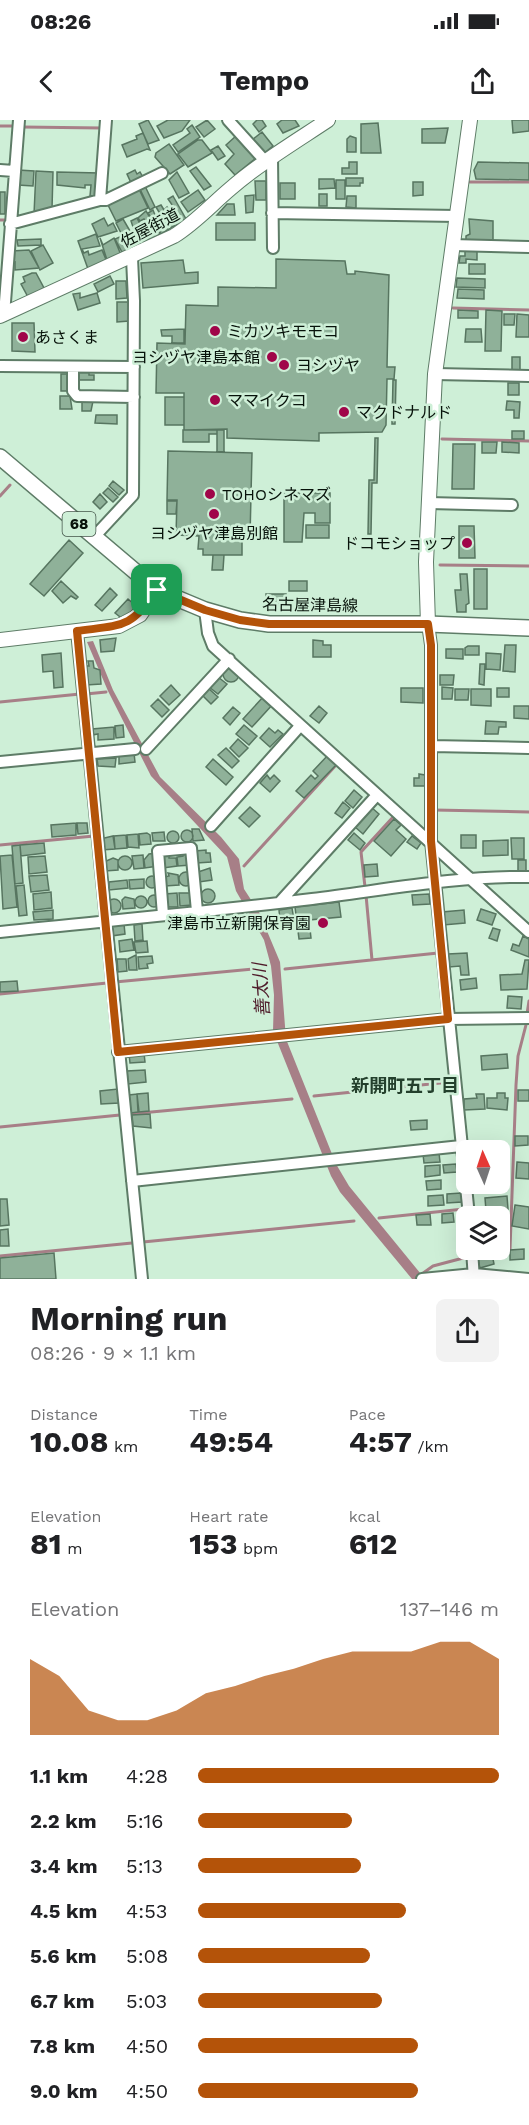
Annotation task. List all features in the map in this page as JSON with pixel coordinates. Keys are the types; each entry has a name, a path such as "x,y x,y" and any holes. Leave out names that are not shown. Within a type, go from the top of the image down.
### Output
{"main road":[{"name":"名古屋津島線","path":"0,458 157,590 205,610 240,620 269,624 428,624 529,628"}],"street":[{"path":"2,316 3,270 10,224 19,120"},
{"path":"100,200 106,120"},
{"path":"228,120 269,160 273,248"},
{"name":"佐屋街道","path":"2,316 132,258 194,224 230,189 328,120"},
{"path":"460,1140 431,841 429,503 435,374 470,120"},
{"path":"0,170 14,171"},
{"path":"10,224 106,200 162,173"},
{"path":"272,213 457,216"},
{"path":"453,245 529,247"},
{"path":"94,537 133,495 132,258"},
{"path":"0,366 134,367"},
{"path":"73,367 73,391 77,396 134,397"},
{"path":"435,374 529,376"},
{"path":"429,503 512,505"},
{"path":"0,640 118,626 133,620 157,590"},
{"path":"205,610 208,633 213,646 529,932"},
{"path":"77,631 142,1279"},
{"path":"0,762 141,749 229,659"},
{"path":"211,826 300,726"},
{"path":"431,746 529,748"},
{"path":"279,903 377,795"},
{"path":"163,915 158,851 191,848 197,911"},
{"path":"0,932 260,906 434,881 529,877"},
{"path":"118,1052 448,1019 526,1018"},
{"path":"132,1181 456,1146"},
{"path":"473,1260 474,1277"},
{"path":"424,1279 474,1277 529,1279"}],"shaded area":[{"path":"93,641 113,690 160,777 221,837 239,859 244,889 259,912 280,962 286,1039 336,1164 349,1186 425,1279 412,1279 340,1192 331,1176 273,1031 274,995 271,966 264,940 236,891 227,857 151,776 108,691 87,642"}],"building":[{"path":"148,120 159,140 148,144 139,124"},
{"path":"168,120 190,120 182,131 164,138 157,126"},
{"path":"207,120 215,129 204,137 196,127"},
{"path":"257,120 262,120 266,126 259,132 253,124"},
{"path":"282,120 295,120 299,126 283,133 277,124"},
{"path":"512,120 529,120 529,131 513,133"},
{"path":"378,123 381,153 361,153 361,124"},
{"path":"192,125 200,137 178,152 173,145 190,133 187,129"},
{"path":"448,128 445,143 422,143 422,129"},
{"path":"262,132 273,146 263,154 252,140"},
{"path":"143,133 150,150 147,149 127,157 122,145 137,139 136,136"},
{"path":"237,135 256,158 235,175 225,164 234,154 226,145"},
{"path":"350,136 356,138 356,152 347,152 347,139"},
{"path":"198,140 202,140 212,153 188,167 178,154"},
{"path":"169,144 184,165 170,174 155,157 156,153"},
{"path":"218,146 225,156 218,160 211,150"},
{"path":"349,162 357,162 357,174 342,174 342,168 349,168"},
{"path":"478,162 529,163 529,180 476,179 474,170"},
{"path":"196,167 211,186 204,190 190,171"},
{"path":"18,170 34,171 33,186 18,185"},
{"path":"135,170 137,174 140,172 144,179 132,185 127,174"},
{"path":"36,171 53,172 52,209 34,214"},
{"path":"57,172 99,173 98,196 90,196 91,185 85,185 85,188 57,185"},
{"path":"177,172 189,193 179,198 169,180"},
{"path":"346,178 363,178 363,183 360,183 360,186 346,186"},
{"path":"319,179 334,179 335,188 319,189"},
{"path":"336,180 345,180 345,199 336,199"},
{"path":"255,181 266,181 266,200 256,200"},
{"path":"413,182 423,182 423,195 413,196"},
{"path":"280,183 295,183 295,199 280,199"},
{"path":"144,184 155,207 150,210 139,187"},
{"path":"138,187 148,208 116,221 107,203"},
{"path":"198,190 205,200 188,212 181,202"},
{"path":"0,192 5,192 5,214 0,214"},
{"path":"319,194 327,194 327,206 319,206"},
{"path":"254,195 253,212 246,213 245,196"},
{"path":"173,196 186,219 175,226 165,209 167,207 170,212 175,209 168,199"},
{"path":"347,196 356,196 356,208 346,207"},
{"path":"227,204 234,204 235,215 217,215"},
{"path":"161,205 174,226 161,234 148,213 153,210 157,220 162,217 156,207"},
{"path":"146,211 160,234 150,240 143,229 148,226 144,219 140,221 138,218"},
{"path":"104,218 108,226 113,223 117,231 98,237 92,224"},
{"path":"137,218 148,240 139,245 131,221"},
{"path":"123,219 130,231 122,235 116,223"},
{"path":"469,219 493,221 493,241 466,241 466,236 470,234"},
{"path":"216,223 255,223 255,240 216,240"},
{"path":"132,231 139,246 130,250 122,236"},
{"path":"96,234 100,246 82,249 84,253 88,251 89,255 102,250 107,262 88,269 78,241"},
{"path":"122,236 129,251 123,254 115,239"},
{"path":"100,238 103,245 114,238 121,255 107,260"},
{"path":"41,239 41,245 18,246 17,240"},
{"path":"43,245 53,263 40,270 31,251"},
{"path":"29,250 39,268 15,270 15,262 11,263 11,251"},
{"path":"465,250 477,251 477,260 466,259 466,263 459,263 460,256 465,256"},
{"name":"ヨシヅヤ津島本館","path":"276,259 345,261 347,274 355,274 355,271 389,275 387,367 395,367 394,379 387,379 386,425 382,432 319,433 319,441 227,438 227,429 184,430 184,393 156,393 157,343 185,344 186,305 218,306 218,287 276,288"},
{"path":"183,260 185,273 198,272 198,283 143,288 141,263"},
{"path":"469,264 485,264 485,274 469,274"},
{"path":"36,273 44,288 28,297 21,284 25,282 23,277"},
{"path":"110,276 114,284 98,292 94,284"},
{"path":"457,278 485,279 485,288 456,287"},
{"path":"116,281 126,281 127,298 116,299"},
{"path":"458,289 484,290 484,299 457,298"},
{"path":"80,293 80,298 97,293 100,303 78,310 73,294"},
{"path":"117,302 128,302 129,321 117,322"},
{"path":"458,310 478,311 478,318 458,318"},
{"path":"486,310 502,311 501,351 485,351"},
{"path":"504,314 515,314 514,325 504,325"},
{"path":"517,314 529,315 529,337 516,337"},
{"name":"あさくま","path":"12,323 34,323 35,352 12,351"},
{"path":"184,329 184,343 172,343 172,336 162,336 161,330"},
{"path":"466,329 481,329 482,342 465,342"},
{"path":"512,357 520,357 520,371 512,370"},
{"path":"77,370 89,370 89,375 94,375 94,380 77,380"},
{"path":"61,374 69,374 69,391 61,391"},
{"path":"393,380 396,380 395,424 392,424"},
{"path":"508,383 519,383 519,395 508,395"},
{"path":"60,396 70,396 72,409 60,409"},
{"path":"165,397 184,397 184,425 165,425"},
{"path":"82,401 93,401 91,411 82,411"},
{"path":"507,401 520,402 519,418 514,418 514,410 506,410"},
{"path":"96,415 117,415 117,424 95,423"},
{"path":"183,430 217,430 217,434 209,434 209,442 183,442"},
{"path":"217,430 224,430 224,452 217,452"},
{"path":"512,431 524,431 524,439 512,439"},
{"path":"375,438 378,438 377,483 372,483 371,534 368,534 369,480 374,480"},
{"path":"482,442 497,442 496,453 482,453"},
{"path":"502,442 519,443 519,453 502,452"},
{"path":"453,444 475,444 474,489 452,489"},
{"name":"ヨシヅヤ津島別館","path":"168,451 252,453 250,537 242,537 242,555 203,555 203,549 198,549 199,536 176,535 177,500 167,500"},
{"path":"113,481 124,490 119,495 109,486"},
{"path":"108,488 118,497 113,502 103,493"},
{"path":"284,493 330,493 330,523 315,523 315,513 304,513 302,542 284,542"},
{"path":"100,494 107,502 100,509 93,502"},
{"path":"167,501 177,501 176,514 167,514"},
{"path":"306,525 329,525 329,538 306,538"},
{"path":"459,526 474,526 475,558 459,558"},
{"path":"69,540 83,553 44,596 30,584"},
{"path":"213,555 224,555 223,570 212,570"},
{"path":"474,569 487,569 487,609 474,609"},
{"path":"460,574 467,574 469,603 466,605 466,612 457,612 455,590 461,590"},
{"path":"61,581 78,597 76,599 71,596 63,603 52,591"},
{"path":"289,581 307,581 307,591 289,591"},
{"path":"110,588 117,595 102,611 95,605"},
{"path":"266,594 286,594 286,602 279,602 279,606 267,606"},
{"path":"128,599 136,606 124,620 115,613"},
{"path":"116,638 114,651 101,652 100,640"},
{"path":"313,640 323,641 323,645 331,645 331,657 313,657"},
{"path":"505,645 516,645 515,672 503,671"},
{"path":"479,646 479,655 465,655 465,648"},
{"path":"446,649 463,649 463,659 446,658"},
{"path":"61,653 63,687 54,688 53,671 43,672 42,655"},
{"path":"486,653 501,654 500,670 486,669"},
{"path":"88,661 93,661 94,668 100,670 101,684 86,685 85,666 89,666"},
{"path":"480,664 485,664 484,685 479,684"},
{"path":"231,666 237,668 239,674 237,680 231,682 225,680 223,674 225,668"},
{"path":"440,675 454,675 453,685 440,685"},
{"path":"218,677 227,684 218,694 209,687"},
{"path":"171,685 180,695 169,705 160,696"},
{"path":"442,687 453,688 452,699 442,699"},
{"path":"208,688 218,697 211,704 202,695"},
{"path":"401,688 423,688 423,703 401,702"},
{"path":"497,688 509,688 509,697 497,697"},
{"path":"455,689 469,689 468,700 455,700"},
{"path":"471,689 491,689 491,706 471,705"},
{"path":"264,696 273,704 252,727 243,719"},
{"path":"158,699 169,710 162,717 151,706"},
{"path":"319,706 327,713 319,723 310,716"},
{"path":"514,706 529,706 529,719 514,718"},
{"path":"233,707 240,713 230,725 223,718"},
{"path":"486,721 506,722 506,727 499,727 498,734 485,734"},
{"path":"123,725 124,737 116,738 115,726"},
{"path":"244,725 257,736 249,745 236,734"},
{"path":"114,727 114,739 98,740 98,734 92,735 92,729"},
{"path":"269,728 275,733 278,730 283,734 270,747 260,738"},
{"path":"238,739 248,748 239,757 230,748"},
{"path":"226,748 239,761 232,768 218,755"},
{"path":"134,753 135,762 119,764 119,754"},
{"path":"329,754 335,760 333,762 336,765 304,798 296,791 311,775 315,779 318,776 313,771"},
{"path":"116,758 115,767 98,766 97,759"},
{"path":"213,759 233,777 226,785 206,767"},
{"path":"419,774 425,775 425,786 414,786 414,778 419,778"},
{"path":"267,775 270,779 274,775 280,781 270,792 260,783"},
{"path":"354,790 362,797 353,808 345,801"},
{"path":"343,802 350,808 342,818 335,813"},
{"path":"250,807 260,816 249,827 239,818"},
{"path":"371,807 379,814 363,834 355,827"},
{"path":"394,819 401,825 396,830 406,839 391,856 374,841"},
{"path":"76,823 76,835 52,837 51,825"},
{"path":"77,823 87,823 88,833 78,834"},
{"path":"192,829 199,829 204,840 193,841"},
{"path":"189,830 193,836 189,842 185,842 181,834"},
{"path":"175,831 179,837 175,843 171,843 167,835"},
{"path":"164,832 165,841 153,841 152,833"},
{"path":"354,833 365,843 360,850 348,840"},
{"path":"138,834 139,848 128,847 127,835"},
{"path":"139,834 150,835 151,844 140,845"},
{"path":"126,835 127,848 115,849 114,836"},
{"path":"461,835 476,835 476,848 461,848"},
{"path":"113,836 115,849 101,850 100,839"},
{"path":"412,836 421,843 417,849 407,842"},
{"path":"511,838 524,838 524,859 512,859"},
{"path":"508,840 508,855 483,856 483,841"},
{"path":"44,843 45,853 21,856 20,845"},
{"path":"20,845 23,883 15,884 12,846"},
{"path":"206,850 206,853 210,853 211,862 197,863 195,851"},
{"path":"157,853 158,866 145,868 144,860 149,854"},
{"path":"169,853 169,858 176,858 177,866 163,868 161,854"},
{"path":"183,853 190,853 191,865 178,866 177,857 183,856"},
{"path":"12,855 17,907 3,909 0,856"},
{"path":"143,855 144,868 134,869 132,856"},
{"path":"45,856 47,872 29,874 28,857"},
{"path":"125,856 130,858 132,863 130,868 125,870 120,868 118,863 120,858"},
{"path":"113,858 118,860 118,870 105,871 104,862"},
{"path":"518,860 526,860 526,872 518,872"},
{"path":"377,864 378,876 365,877 364,865"},
{"path":"210,868 212,880 199,882 198,872"},
{"path":"186,872 191,874 193,879 191,884 186,886 181,884 179,879 181,874"},
{"path":"168,873 178,875 179,885 165,886 164,877 169,876"},
{"path":"47,875 49,890 31,892 29,876"},
{"path":"154,876 157,877 157,887 150,888 147,887 146,880 147,877"},
{"path":"144,879 144,888 130,889 129,880"},
{"path":"127,880 128,888 109,890 109,882"},
{"path":"24,885 27,915 19,916 16,886"},
{"path":"208,889 213,891 215,896 213,901 208,903 203,901 201,896 203,891"},
{"path":"51,892 52,908 34,910 33,894"},
{"path":"177,893 178,907 166,907 165,894"},
{"path":"179,893 191,893 192,905 180,906"},
{"path":"429,894 430,904 413,905 412,895"},
{"path":"156,895 159,896 159,906 152,907 149,906 148,899 149,896"},
{"path":"141,896 147,902 141,908 135,902"},
{"path":"125,897 134,899 135,908 123,909 122,900"},
{"path":"111,899 117,899 121,906 117,913 111,913 107,909 107,903"},
{"path":"339,902 341,917 309,920 311,938 299,939 295,907"},
{"path":"292,908 294,920 280,921 279,910"},
{"path":"481,909 496,914 492,925 477,920"},
{"path":"53,910 53,919 34,920 33,912"},
{"path":"464,910 465,923 443,925 442,912"},
{"path":"124,924 125,934 111,936 112,925"},
{"path":"142,924 143,940 135,941 134,925"},
{"path":"493,928 500,930 497,941 489,938"},
{"path":"523,936 529,939 529,957 511,950 513,944 519,946"},
{"path":"132,939 134,950 120,952 119,941"},
{"path":"147,941 148,952 136,953 134,942"},
{"path":"467,953 469,975 461,975 460,966 449,967 448,954"},
{"path":"136,955 137,970 129,970 128,959"},
{"path":"152,956 153,963 147,964 148,968 139,969 138,957"},
{"path":"117,959 126,959 127,971 118,972"},
{"path":"525,960 529,960 527,989 501,990 500,975 522,974"},
{"path":"476,978 477,988 461,990 460,980"},
{"path":"17,981 18,991 0,992 0,982"},
{"path":"508,996 522,997 521,1009 507,1008"},
{"path":"144,1053 145,1062 130,1063 129,1054"},
{"path":"507,1054 508,1068 482,1070 481,1056"},
{"path":"145,1070 146,1082 128,1084 127,1071"},
{"path":"118,1089 119,1103 101,1104 100,1091"},
{"path":"518,1090 529,1090 529,1101 518,1101"},
{"path":"148,1093 149,1111 139,1112 137,1094"},
{"path":"497,1093 505,1093 505,1098 508,1098 507,1110 487,1108 487,1098 497,1098"},
{"path":"137,1094 138,1112 131,1113 129,1095"},
{"path":"476,1094 484,1094 485,1109 464,1110 464,1099 477,1098"},
{"path":"150,1114 151,1128 133,1126 132,1115"},
{"path":"427,1120 427,1129 411,1130 410,1121"},
{"path":"515,1136 528,1136 528,1145 515,1146"},
{"path":"439,1153 440,1162 424,1163 423,1154"},
{"path":"517,1162 529,1163 529,1179 516,1178"},
{"path":"456,1164 456,1172 444,1173 443,1165"},
{"path":"440,1165 440,1175 425,1177 425,1166"},
{"path":"441,1180 441,1189 427,1190 426,1181"},
{"path":"447,1194 461,1194 462,1202 447,1203"},
{"path":"443,1195 444,1205 428,1206 428,1196"},
{"path":"507,1196 508,1206 486,1206 485,1198"},
{"path":"0,1199 7,1199 9,1225 0,1226"},
{"path":"515,1205 529,1207 529,1229 512,1226"},
{"path":"453,1213 454,1222 442,1223 442,1214"},
{"path":"430,1214 431,1225 417,1225 416,1215"},
{"path":"8,1229 9,1246 0,1246 0,1230"},
{"path":"524,1249 524,1259 510,1260 510,1250"},
{"path":"54,1253 56,1279 0,1279 0,1258"},
{"path":"478,1260 493,1260 494,1264 480,1268"}],"waterway":[{"path":"0,126 14,126"},
{"path":"22,127 102,128"},
{"path":"470,182 529,182"},
{"path":"0,220 5,220"},
{"path":"453,308 529,310"},
{"path":"442,439 529,441"},
{"path":"0,496 10,485"},
{"path":"440,565 529,566"},
{"path":"86,694 106,692"},
{"path":"0,702 80,694"},
{"path":"244,866 337,764"},
{"path":"434,810 529,812"},
{"path":"365,887 361,852 394,816"},
{"path":"0,845 94,836"},
{"path":"366,895 372,960"},
{"path":"285,969 438,953"},
{"name":"善太川","path":"115,982 264,968"},
{"path":"0,994 107,983"},
{"path":"527,1014 529,1001"},
{"path":"510,1249 518,1056 527,1021"},
{"path":"314,1096 450,1082"},
{"path":"130,1114 292,1099"},
{"path":"0,1127 120,1115"},
{"path":"379,1218 456,1210"},
{"path":"143,1242 354,1221"},
{"path":"0,1256 132,1243"},
{"path":"419,1276 433,1266 456,1260"}],"place":[{"name":"ミカツキモモコ","path":"215,331"},
{"name":"あさくま","path":"23,337"},
{"name":"ヨシヅヤ津島本館","path":"272,357"},
{"name":"ヨシヅヤ","path":"284,365"},
{"name":"ママイクコ","path":"215,400"},
{"name":"マクドナルド","path":"344,412"},
{"name":"TOHOシネマズ","path":"210,494"},
{"name":"ヨシヅヤ津島別館","path":"214,514"},
{"name":"ドコモショップ","path":"467,543"},
{"name":"津島市立新開保育園","path":"323,923"}],"district":[{"name":"新開町五丁目","path":"405,1085"}],"route":[{"path":"157,590 205,610 240,620 269,624 428,624 431,645 431,841 448,1019 118,1052 77,631 118,626 133,620 140,615 157,590"}]}
